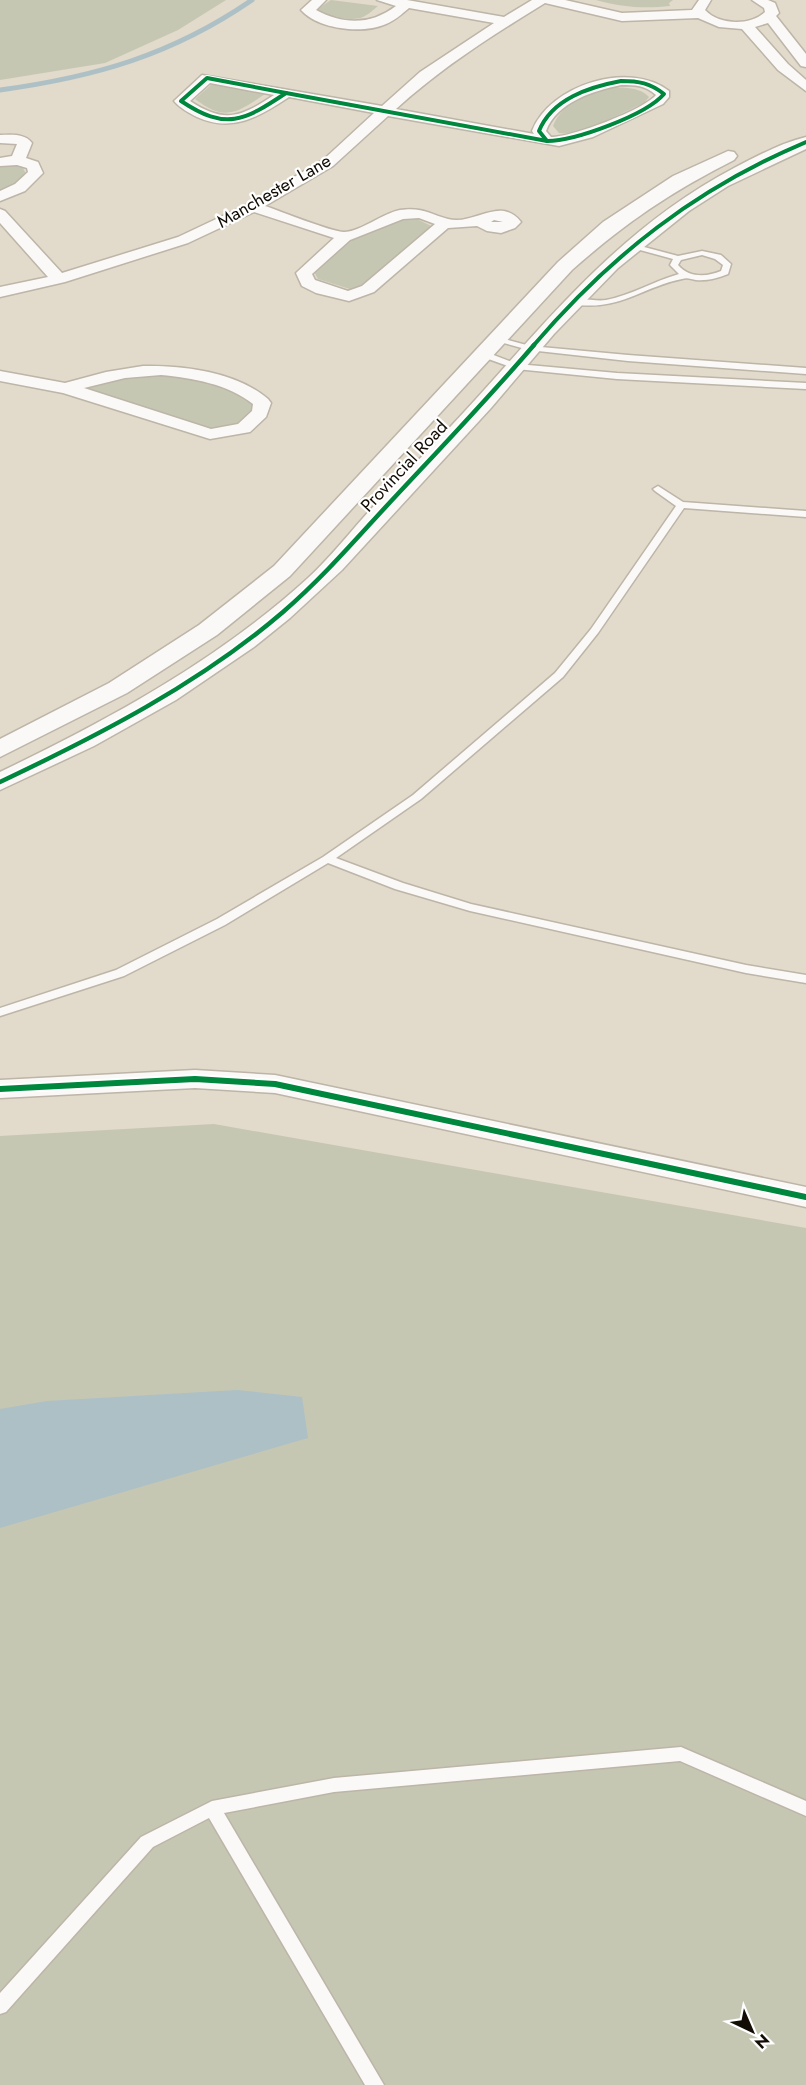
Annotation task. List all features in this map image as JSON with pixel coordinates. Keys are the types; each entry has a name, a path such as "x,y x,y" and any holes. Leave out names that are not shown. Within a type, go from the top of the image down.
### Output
{"street":[{"path":"320,0 308,10 318,18 360,25 381,22 406,4"},
{"path":"383,0 508,21"},
{"name":"Manchester Lane","path":"0,292 59,279 183,240 253,207 328,163 386,110 453,54 541,0"},
{"path":"548,0 622,17 700,14 718,22 745,24 770,17"},
{"path":"700,14 699,7 708,0"},
{"path":"758,0 770,6 772,13 770,17"},
{"path":"770,17 806,63"},
{"path":"745,24 783,67 806,87"},
{"path":"287,92 254,115 237,122 217,121 205,117 181,100 207,78 287,92 386,110 547,141 554,142 578,137 658,101 664,94 659,88 639,82 617,81 590,87 568,98 545,118 539,131 547,141"},
{"name":"Provincial Road","path":"0,749 118,688 208,630 282,571 345,506 565,266 610,226 680,180 742,150 806,124"},
{"path":"0,139 18,139 26,143 18,160"},
{"name":"Provincial Road","path":"0,782 50,759 181,685 242,645 318,581 600,272 708,188 755,163 806,141"},
{"path":"0,162 18,160 33,165 36,173 29,182 13,192 0,196"},
{"path":"253,207 345,237"},
{"path":"444,224 438,219 420,213 400,215 345,237 304,273 308,283 322,290 349,296 368,289 444,224 481,221"},
{"path":"0,214 59,279"},
{"path":"0,376 66,388 170,424 210,434 244,428 260,412 262,402 252,393 202,376 167,369 130,370 66,388"},
{"path":"148,669 181,685"},
{"path":"0,1089 195,1079 275,1084 806,1197"}],"lane":[{"path":"573,302 600,303 623,298 667,280 686,275 703,278 720,275 725,272 728,264 718,257 702,253 678,258 632,245"},
{"path":"678,258 674,265 686,275"},
{"path":"490,346 523,357 617,376 806,386"},
{"path":"490,346 523,357 628,358 806,371"},
{"path":"658,489 681,505 806,514"},
{"path":"0,1012 120,973 221,922 327,859 417,797 558,675 595,631 681,505"},
{"path":"327,859 399,886 470,907 746,969 806,979"},
{"path":"0,2006 147,1842 212,1808 334,1785 681,1754 806,1809"},
{"path":"212,1808 375,2085"}],"green space":[{"path":"0,0 226,0 178,30 105,63 0,80"},
{"path":"331,0 378,6 365,16 352,19 332,17 316,10"},
{"path":"596,0 673,0 669,3 670,6 642,7"},
{"path":"212,84 265,94 238,110 223,113 195,99"},
{"path":"613,87 637,90 649,97 644,103 590,128 559,133 553,126 557,117 570,104 586,95"},
{"path":"11,163 23,168 26,174 20,182 0,193 0,164"},
{"path":"415,218 435,228 369,284 353,290 318,279 313,270 348,242 385,224"},
{"path":"130,370 202,376 262,403 244,428 210,434 66,388"},
{"path":"214,1124 806,1228 806,2085 0,2085 0,1136"}],"shaded area":[{"path":"237,1390 302,1397 308,1438 0,1528 0,1409 47,1401"}],"waterway":[{"path":"0,90 68,78 132,61 192,35 252,0"}],"cycle path":[{"path":"287,92 272,102 247,117 236,120 224,121 211,118 181,101 207,78 547,141 559,141 588,134 658,101 664,94 653,85 638,81 621,81 585,91 568,99 544,119 539,131 547,141"},
{"path":"0,782 126,718 167,694 207,669 282,613 334,565 484,404 578,296 611,264 682,207 721,182 806,142"},
{"path":"0,1089 195,1079 275,1084 806,1197"}]}
